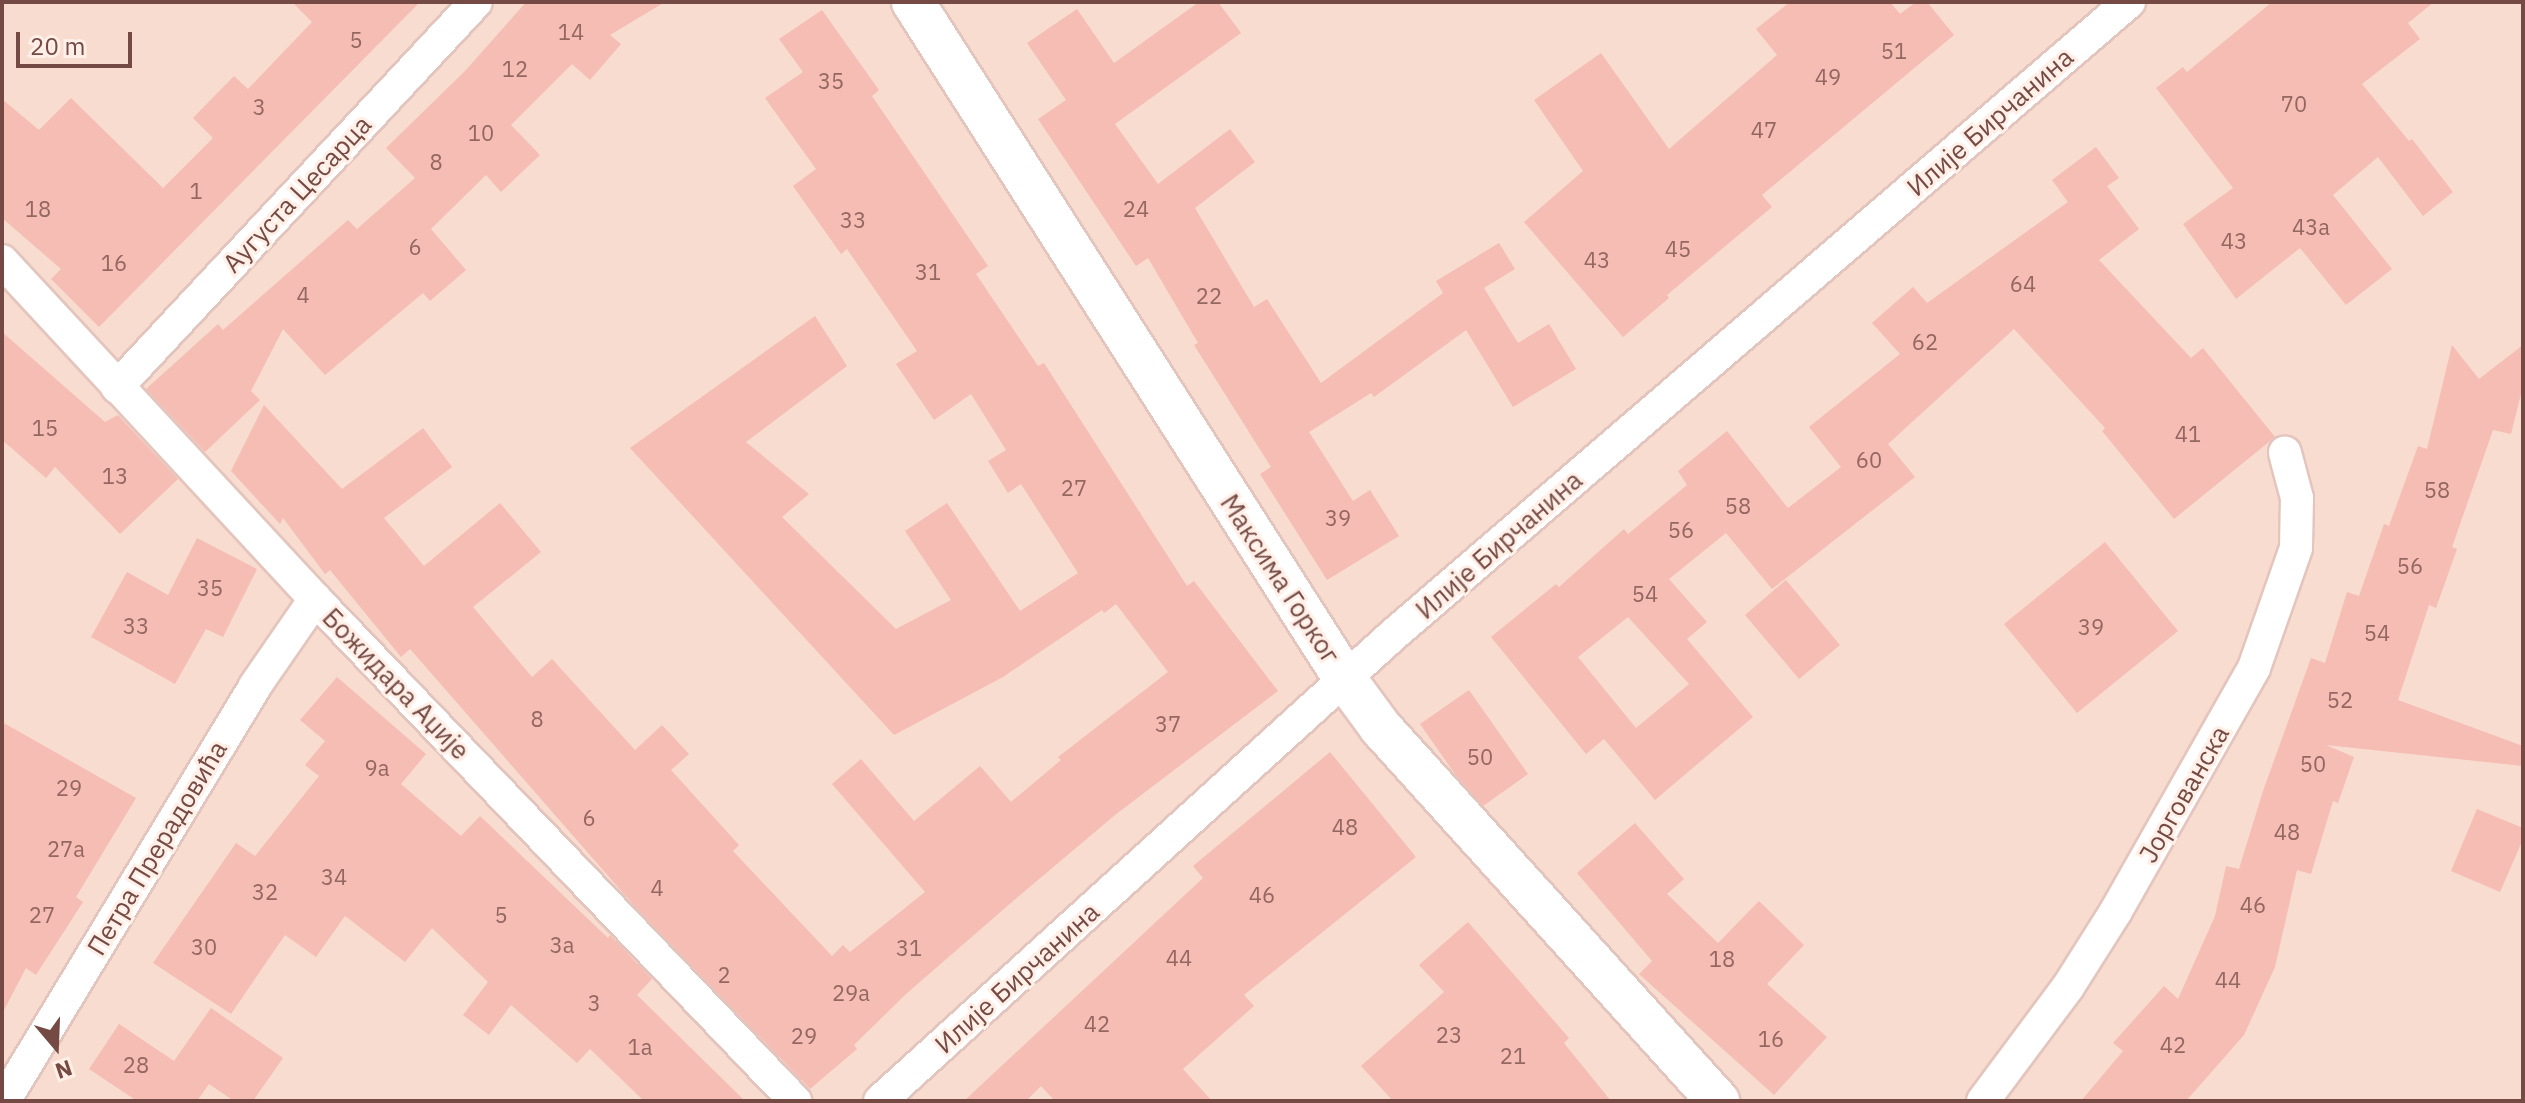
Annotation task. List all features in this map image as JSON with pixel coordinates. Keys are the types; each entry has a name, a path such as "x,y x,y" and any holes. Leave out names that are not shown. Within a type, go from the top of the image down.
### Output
{"street":[{"name":"Аугуста Цесарца","path":"117,387 476,2"},
{"name":"Максима Горког","path":"913,2 1345,679 1381,728 1718,1101"},
{"name":"Илије Бирчанина","path":"880,1101 1345,679 2129,2"},
{"name":"Божидара Аџије","path":"2,261 315,599 795,1101"},
{"name":"Јоргованска","path":"1983,1101 2068,987 2116,911 2254,668 2296,548 2297,498 2285,453"},
{"name":"Петра Прерадовића","path":"4,1101 255,686 315,599"}],"shaded area":[{"path":"2,2 2523,2 2523,1101 2,1101"}],"building":[{"path":"292,2 420,2 99,327 51,279 61,269 2,218 2,99 39,130 71,98 163,188 213,138 193,118 234,76 248,89 312,22"},
{"path":"526,2 665,2 610,35 621,44 590,80 572,64 511,125 540,155 501,192 486,175 431,229 466,270 430,301 423,293 325,375 283,329 251,391 260,400 205,452 146,389 218,324 223,330 348,220 357,229 415,178 386,148 466,70"},
{"path":"1199,2 1218,2 1241,33 1115,124 1158,184 1230,129 1255,162 1195,208 1254,307 1267,299 1321,383 1443,293 1436,281 1499,243 1515,269 1484,288 1518,343 1549,324 1576,369 1513,407 1466,330 1374,397 1371,393 1309,432 1353,501 1370,490 1399,536 1327,580 1260,474 1271,467 1194,345 1198,343 1148,258 1136,266 1038,119 1066,100 1027,43 1077,9 1114,63"},
{"path":"1790,2 1890,2 1900,14 1916,2 1927,2 1954,35 1762,195 1772,207 1667,295 1669,298 1623,337 1524,222 1583,171 1534,100 1601,53 1669,149 1777,55 1756,29"},
{"path":"2272,2 2434,2 2408,23 2420,39 2362,84 2409,141 2412,139 2453,192 2423,216 2378,157 2333,195 2392,269 2346,305 2300,248 2236,299 2183,224 2233,188 2156,88 2183,67 2187,72"},
{"path":"822,10 879,90 872,96 988,266 976,274 1038,366 1044,363 1187,586 1194,581 1278,691 1115,815 1012,902 906,994 854,1045 857,1049 810,1089 637,909 410,649 401,657 330,570 325,574 283,518 280,524 231,471 264,405 342,489 423,428 452,467 384,518 424,566 500,503 541,552 473,607 532,677 552,659 635,750 662,725 689,754 671,770 739,845 733,851 832,956 843,945 850,952 925,892 832,784 861,759 914,821 980,766 1011,802 1061,760 1058,757 1168,672 1116,604 1104,613 1102,610 1003,677 894,735 630,448 815,316 847,366 746,442 809,494 782,517 896,629 951,600 905,531 947,503 1020,611 1078,573 1021,484 1008,493 988,461 1006,450 971,394 934,420 896,364 917,351 847,249 841,254 793,186 816,169 765,98 803,72 779,39"},
{"path":"2096,147 2119,178 2107,186 2139,229 2099,260 2191,358 2203,348 2275,437 2174,519 2102,431 2105,428 2014,329 1888,444 1915,477 1772,589 1726,533 1669,579 1707,622 1687,639 1753,717 1655,800 1604,739 1586,754 1491,637 1556,584 1559,587 1624,529 1628,534 1687,485 1678,471 1727,431 1788,508 1841,467 1809,427 1900,354 1872,323 1913,287 1927,303 2068,202 2052,180","holes":["1628,617 1689,684 1636,728 1578,657"]},
{"path":"2,332 105,422 118,415 178,479 120,534 55,467 46,478 2,440"},
{"path":"2452,345 2479,379 2523,345 2523,386 2511,434 2493,430 2452,547 2457,549 2436,608 2429,605 2398,700 2523,746 2523,766 2326,745 2354,757 2338,803 2333,801 2311,874 2297,870 2275,967 2244,1035 2186,1101 2081,1101 2123,1051 2113,1043 2164,986 2178,999 2215,916 2226,866 2239,869 2263,791 2311,658 2325,663 2347,592 2359,596 2384,524 2389,526 2418,446 2427,449"},
{"path":"197,538 257,569 223,637 206,629 175,684 91,637 127,572 168,595"},
{"path":"2105,542 2178,631 2077,713 2004,624"},
{"path":"1786,580 1840,645 1799,679 1745,615"},
{"path":"337,677 426,754 401,784 461,836 480,816 608,938 610,935 652,979 637,995 745,1101 644,1101 590,1049 577,1063 511,1005 489,1035 463,1015 488,982 432,928 405,962 345,916 316,957 285,935 231,1014 153,963 236,843 255,856 319,776 305,765 325,741 300,720"},
{"path":"1469,690 1528,774 1483,806 1457,777 1420,724"},
{"path":"2,722 136,798 76,897 83,902 36,975 26,968 2,1014"},
{"path":"1330,752 1416,857 1244,995 1254,1006 1183,1069 1212,1101 1055,1101 1041,1086 1026,1101 964,1101 1203,878 1193,866"},
{"path":"2477,809 2523,828 2523,839 2500,892 2451,871"},
{"path":"1635,823 1684,879 1667,894 1718,943 1759,901 1804,945 1767,984 1827,1037 1774,1095 1639,974 1652,961 1577,873"},
{"path":"1468,922 1569,1038 1564,1043 1611,1101 1393,1101 1361,1066 1444,992 1419,965"},
{"path":"211,1008 283,1058 253,1101 234,1101 209,1084 197,1101 137,1101 89,1069 119,1024 174,1061"}]}
